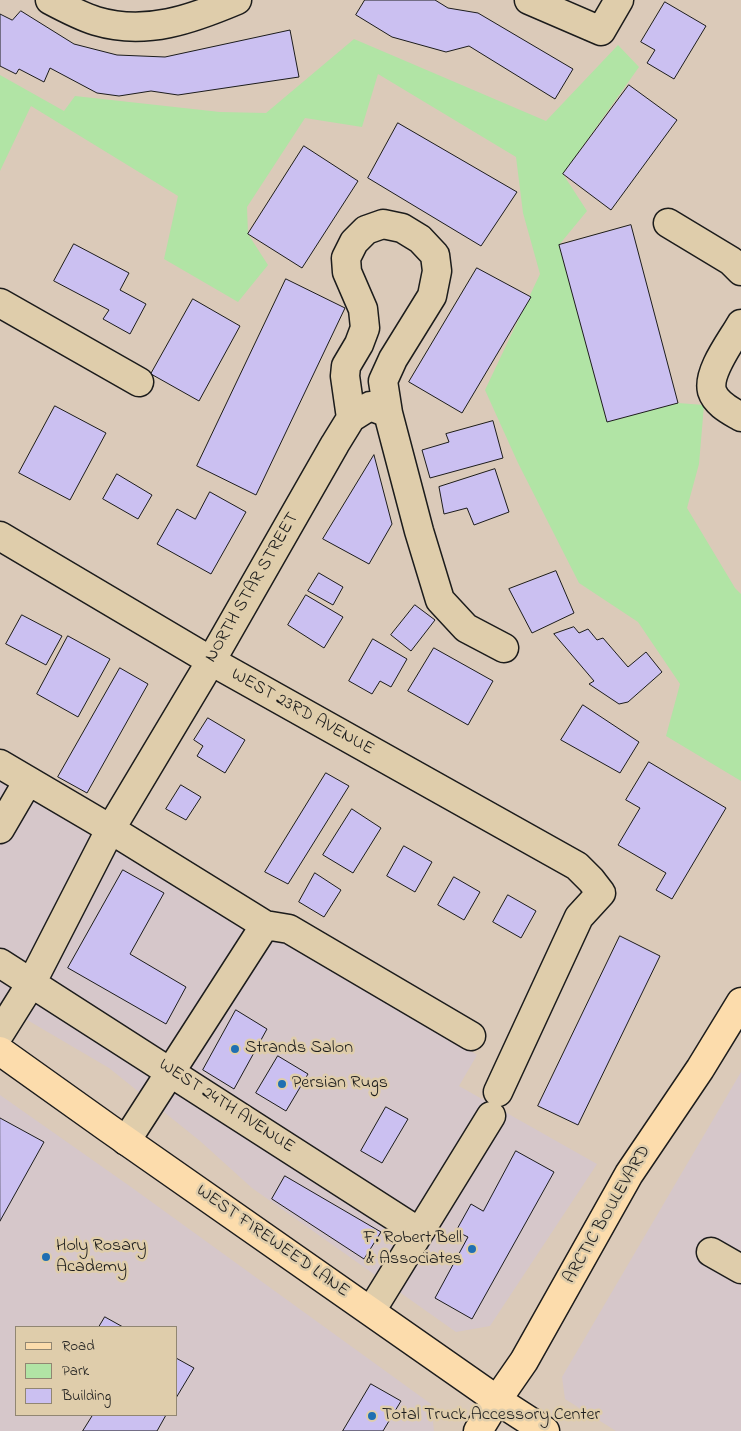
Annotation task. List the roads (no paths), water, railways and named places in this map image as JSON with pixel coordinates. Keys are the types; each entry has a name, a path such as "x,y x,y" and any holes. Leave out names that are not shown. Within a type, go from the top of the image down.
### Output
{"main road":[{"name":"ARCTIC BOULEVARD","path":"478,1431 524,1361 629,1174 700,1069 741,1002"},
{"name":"WEST FIREWEED LANE","path":"0,1051 497,1400 545,1431"}],"street":[{"path":"50,0 96,21 116,26 148,27 183,21 237,0"},
{"path":"529,0 601,31 619,0"},
{"path":"668,223 731,261 741,271"},
{"path":"388,413 370,406 351,418 345,376 346,366 359,344 365,328 363,309 347,272 346,258 354,242 366,230 384,224 402,228 420,239 435,255 437,271 432,296 393,359 383,381 388,413 419,531 440,600 466,628 504,648"},
{"path":"0,303 140,382"},
{"path":"741,324 717,365 712,378 712,391 716,399 741,417"},
{"name":"NORTH STAR STREET","path":"0,1034 32,982 110,830 211,661 351,418"},
{"name":"WEST 23RD AVENUE","path":"0,536 211,661 577,866 592,880 600,893 580,917 494,1104 420,1232"},
{"path":"0,764 102,824 265,925 289,929 471,1036"},
{"path":"0,829 28,781"},
{"path":"126,1141 265,925"},
{"name":"WEST 24TH AVENUE","path":"0,962 420,1232"},
{"path":"371,1311 420,1232"},
{"path":"711,1252 741,1269"}],"place":[{"name":"Strands Salon","path":"235,1049"},
{"name":"Persian Rugs","path":"282,1084"},
{"name":"F. Robert Bell & Associates","path":"472,1249"},
{"name":"Holy Rosary Academy","path":"46,1257"},
{"name":"Total Truck Accessory Center","path":"372,1416"}]}
